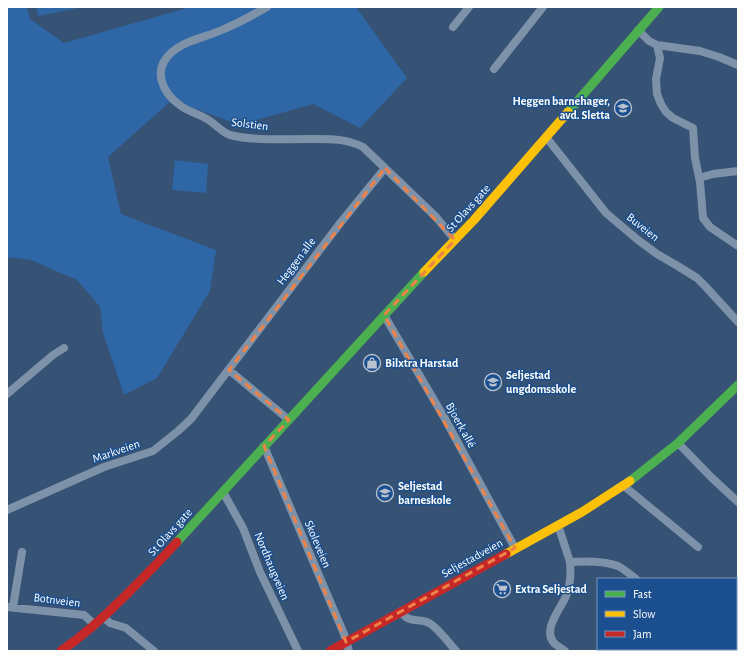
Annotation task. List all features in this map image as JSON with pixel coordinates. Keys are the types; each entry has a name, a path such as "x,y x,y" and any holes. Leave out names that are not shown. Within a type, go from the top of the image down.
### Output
{"street":[{"name":"Solstien","path":"267,7 225,29 193,41 172,52 164,61 160,69 160,78 168,93 181,106 207,119 230,136 276,139 348,140 363,147 436,217 455,240"},
{"path":"452,27 469,7"},
{"path":"494,69 543,7"},
{"name":"St Olavs gate","path":"61,651 79,639 103,618 158,563 384,315 455,240 659,7"},
{"path":"638,30 657,45 700,51 738,65"},
{"path":"657,45 660,58 656,79 657,94 666,112 672,118 693,128 702,213 705,222 738,246"},
{"name":"Buveien","path":"546,137 606,213 620,226 657,254 676,264 697,278 738,322"},
{"name":"Heggen alle","path":"229,370 341,222 385,168"},
{"path":"699,178 738,170"},
{"name":"Bjoerk allé","path":"384,315 444,417 515,548"},
{"path":"7,394 64,348"},
{"path":"229,370 289,420"},
{"name":"Markveien","path":"7,510 104,468 153,451 178,432 191,419 229,370"},
{"name":"Seljestadveien","path":"330,651 558,525 624,486 678,443 738,385"},
{"path":"678,443 738,502"},
{"name":"Skoleveien","path":"264,446 349,651"},
{"path":"624,486 698,547"},
{"name":"Nordhaugveien","path":"223,492 243,528 260,572 298,651"},
{"path":"558,525 570,562 570,583 566,596 551,625 551,637 555,644 565,651"},
{"name":"Botnveien","path":"22,552 10,607 84,615 95,625"},
{"path":"570,562 618,566 635,578"},
{"path":"401,611 405,617 410,619 429,622 456,651"},
{"path":"103,618 110,623 126,628 154,651"}],"highlighted area":[{"path":"385,168 455,240 384,315 515,548 346,642 264,446 289,420 229,370"}],"shaded area":[{"path":"7,7 27,7 30,19 64,43 187,7 356,7 407,78 360,128 313,104 239,125 172,100 108,157 121,214 216,250 210,291 157,378 124,395 103,333 100,307 77,280 31,260 7,257"},
{"path":"36,7 83,7 38,16"},
{"path":"175,160 208,164 206,193 172,190"}],"traffic: fast":[{"path":"568,112 659,7"},
{"path":"177,542 424,272"},
{"path":"630,481 678,443 738,385"}],"traffic: slow":[{"path":"424,272 474,220 568,112"},
{"path":"506,554 582,512 630,481"}],"traffic: jam":[{"path":"61,651 109,612 177,542"},
{"path":"330,651 506,554"}],"place":[{"name":"Heggen barnehager, avd. Sletta","path":"623,108"},
{"name":"Bilxtra Harstad","path":"372,363"},
{"name":"Seljestad ungdomsskole","path":"493,382"},
{"name":"Seljestad barneskole","path":"385,493"},
{"name":"Extra Seljestad","path":"502,589"}]}
